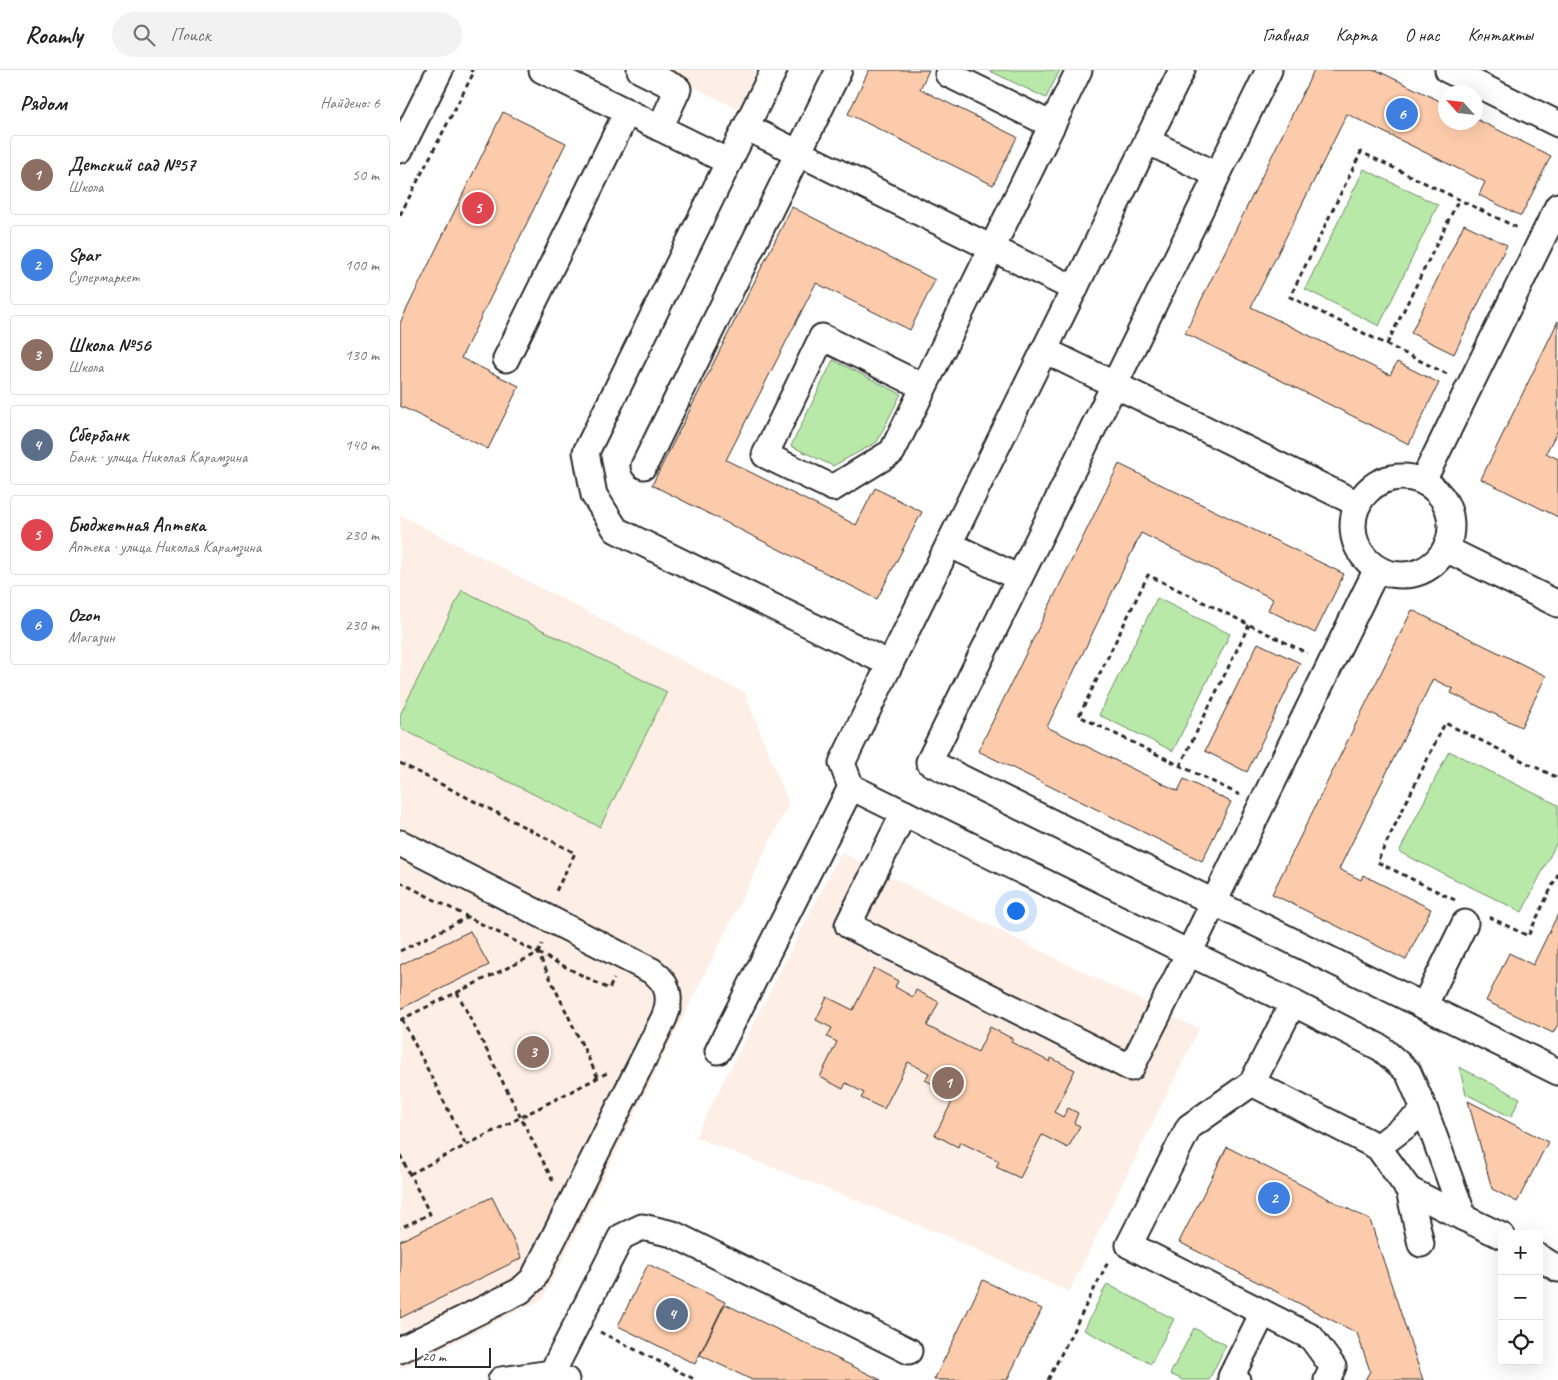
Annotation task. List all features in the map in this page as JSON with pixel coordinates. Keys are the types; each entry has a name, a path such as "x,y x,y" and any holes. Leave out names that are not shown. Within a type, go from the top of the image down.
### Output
{"street":[{"path":"400,150 440,70"},
{"path":"542,70 729,162"},
{"path":"640,70 678,89 660,128"},
{"path":"774,70 586,452 594,495 616,530 890,664"},
{"path":"644,466 839,70"},
{"path":"950,70 948,74 1052,125"},
{"path":"924,386 822,337 765,454 833,488 892,452 1079,70"},
{"path":"1182,70 842,763 851,787 1381,1048 1408,1072 1425,1111 1464,1218"},
{"path":"1268,70 929,762 1558,1072"},
{"path":"1448,70 1558,124"},
{"path":"506,359 627,112"},
{"path":"746,128 1075,289"},
{"path":"1147,141 1217,175"},
{"path":"1423,481 1558,206"},
{"path":"1044,350 1358,504"},
{"path":"1408,477 1423,481 1435,489 1446,501 1451,516 1452,532 1446,549 1438,561 1426,570 1410,576 1394,576 1376,569 1366,561 1358,548 1353,534 1353,519 1358,504 1366,492 1378,483 1393,478 1408,477"},
{"path":"949,544 1019,578"},
{"path":"1446,549 1558,604"},
{"path":"904,813 848,925 1131,1068 1376,569"},
{"path":"718,1051 851,787"},
{"path":"400,843 652,970 660,976 669,992 667,1011 533,1279 520,1291 400,1350"},
{"path":"1424,1006 1472,915"},
{"path":"1293,1003 1252,1083 1189,1127 1129,1244 1311,1337 1333,1367 1327,1380"},
{"path":"1252,1083 1378,1147 1409,1190 1420,1244"},
{"path":"1378,1147 1425,1111"},
{"path":"1409,1190 1498,1234"},
{"path":"500,1380 559,1376 578,1322 621,1237 642,1227 673,1234 909,1351"},
{"path":"1543,1259 1558,1268"},
{"path":"1237,1380 1231,1377 1264,1313"}],"path":[{"path":"400,214 474,72 470,70"},
{"path":"1470,385 1290,297 1323,228 1361,152 1541,240"},
{"path":"1387,344 1458,199"},
{"path":"1260,805 1079,716 1148,575 1330,664"},
{"path":"1180,766 1249,625"},
{"path":"1558,778 1445,723 1377,862 1472,915 1528,936 1558,874"},
{"path":"400,763 576,853 550,904 548,933 538,953 401,1020 466,1145"},
{"path":"400,882 609,990 616,976"},
{"path":"400,951 468,917"},
{"path":"538,953 598,1078"},
{"path":"457,992 556,1187"},
{"path":"410,1174 612,1070"},
{"path":"400,1155 430,1214 400,1228"},
{"path":"1048,1380 1117,1243 1129,1244"},
{"path":"578,1322 696,1380"}],"shaded area":[{"path":"660,70 790,70 764,122"},
{"path":"400,515 745,693 789,804 543,1299 400,1369"},
{"path":"841,852 1199,1029 1069,1292 949,1237 695,1137"}],"green space":[{"path":"988,70 1060,70 1046,98"},
{"path":"1364,169 1438,205 1379,326 1305,289"},
{"path":"833,360 901,394 877,442 833,466 791,446"},
{"path":"462,590 667,692 600,827 400,728 400,715"},
{"path":"1157,598 1230,634 1173,751 1099,715"},
{"path":"1449,751 1558,805 1558,840 1522,912 1399,852"},
{"path":"1459,1067 1520,1098 1511,1117 1466,1094"},
{"path":"1107,1284 1174,1319 1151,1364 1084,1330"},
{"path":"1194,1328 1226,1345 1209,1380 1183,1380 1170,1374"}],"building":[{"path":"869,70 929,70 920,89 1017,137 993,185 848,114"},
{"path":"1314,70 1376,70 1438,100 1438,130 1483,130 1483,122 1551,156 1521,216 1479,195 1485,182 1347,114 1251,307 1390,375 1397,362 1439,383 1409,444 1185,333"},
{"path":"503,112 566,143 461,358 519,386 488,449 400,406 400,323"},
{"path":"792,207 935,280 910,330 816,283 726,460 856,525 875,488 922,512 877,599 652,485"},
{"path":"1464,224 1507,245 1454,354 1411,333"},
{"path":"1558,321 1558,430 1546,453 1558,459 1558,517 1481,479"},
{"path":"1119,464 1344,574 1315,633 1268,610 1273,599 1141,533 1047,727 1178,791 1184,779 1231,802 1202,861 978,751"},
{"path":"1412,610 1546,676 1521,727 1451,693 1453,689 1433,679 1339,869 1361,880 1363,875 1431,909 1406,960 1272,894"},
{"path":"1258,643 1300,663 1247,772 1205,751"},
{"path":"1558,914 1558,1024 1553,1033 1486,1001 1509,953 1533,965"},
{"path":"470,931 489,965 400,1009 400,965"},
{"path":"874,968 898,981 895,987 913,997 916,990 939,1002 927,1026 978,1052 990,1027 1013,1039 1011,1042 1050,1062 1051,1058 1075,1070 1054,1112 1063,1117 1068,1108 1078,1113 1074,1123 1080,1126 1068,1148 1042,1135 1020,1178 996,1167 999,1161 960,1142 958,1147 935,1135 959,1088 939,1078 935,1085 925,1080 929,1073 908,1062 884,1109 861,1098 864,1093 846,1083 843,1089 820,1077 837,1042 827,1037 832,1028 816,1020 827,997 853,1010"},
{"path":"1468,1101 1548,1142 1517,1202 1492,1189"},
{"path":"1227,1147 1370,1220 1423,1380 1365,1380 1370,1371 1357,1333 1179,1242"},
{"path":"492,1197 522,1258 400,1318 400,1241"},
{"path":"648,1264 725,1302 695,1364 618,1326"},
{"path":"983,1280 1042,1309 1007,1380 934,1380"},
{"path":"725,1304 881,1380 752,1380 700,1355"}],"place":[{"name":"Ozon","path":"1402,114"},
{"name":"Бюджетная Аптека","path":"478,208"},
{"name":"Школа №56","path":"533,1052"},
{"name":"Детский сад №57","path":"948,1083"},
{"name":"Spar","path":"1274,1198"},
{"name":"Сбербанк","path":"672,1314"}]}
